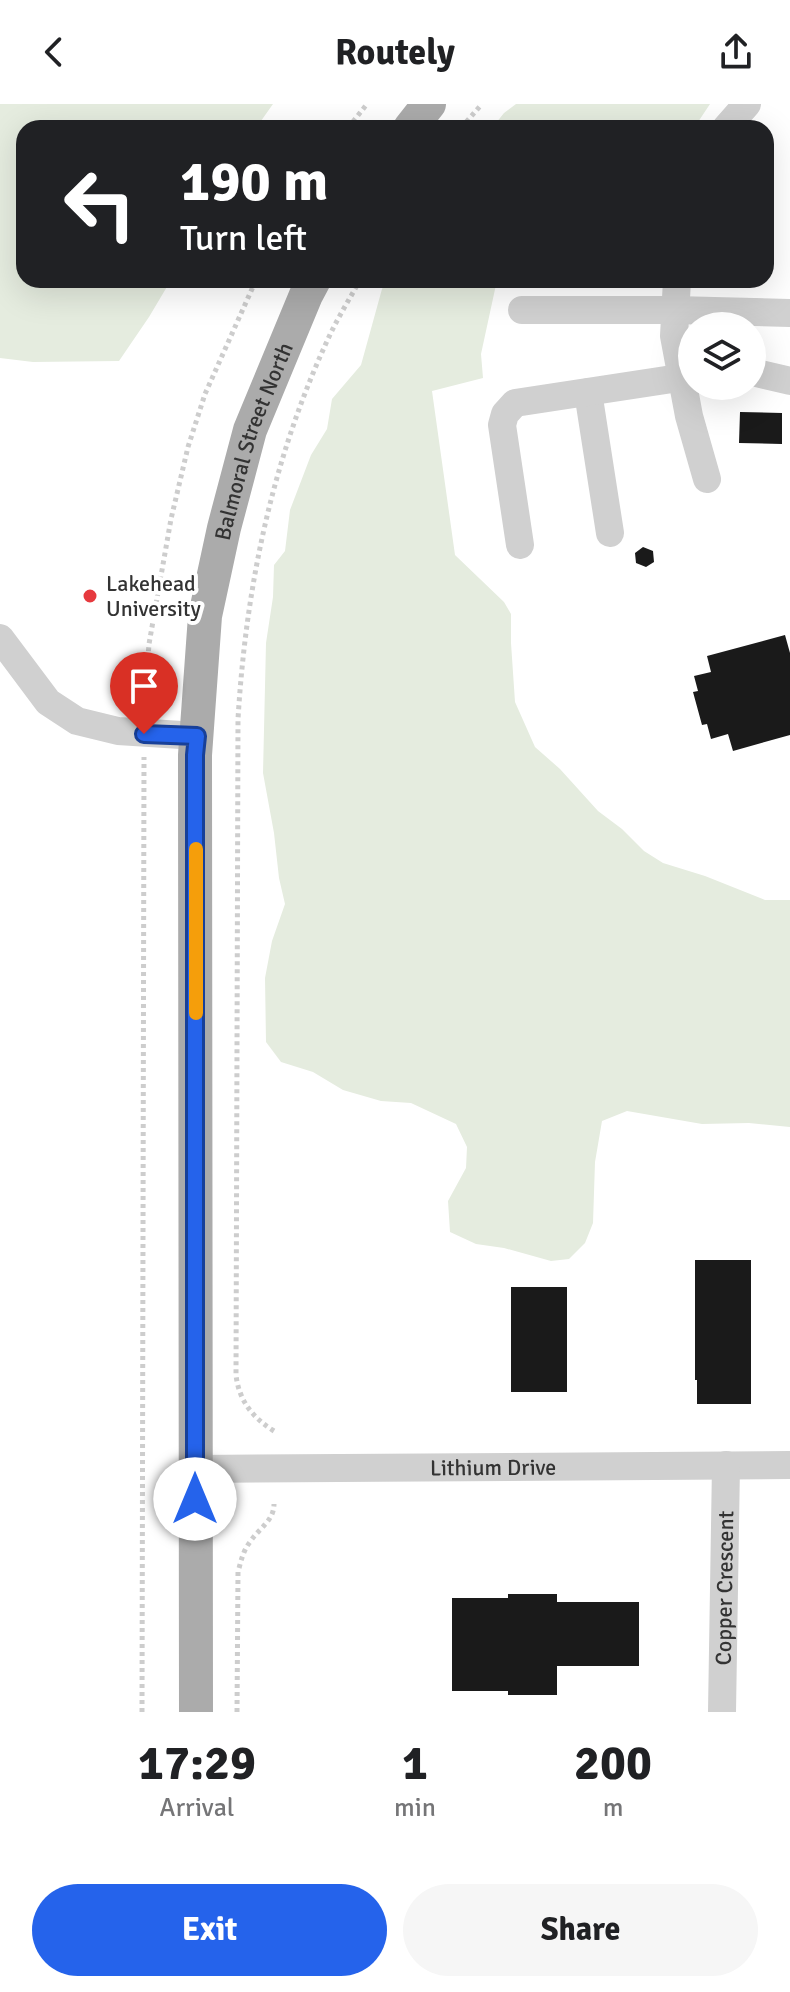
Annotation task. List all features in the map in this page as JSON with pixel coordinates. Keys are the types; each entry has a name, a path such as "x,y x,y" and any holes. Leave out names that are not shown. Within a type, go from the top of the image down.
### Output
{"main road":[{"path":"416,120 429,104"},
{"name":"Balmoral Street North","path":"196,1712 195,755 205,616 250,430 310,288"}],"street":[{"path":"733,120 747,104"},
{"path":"676,288 674,336 678,348"},
{"path":"522,310 790,313"},
{"path":"766,375 790,381"},
{"path":"520,545 502,425 505,414 515,403 678,377"},
{"path":"588,392 610,533"},
{"path":"688,400 689,416 707,479"},
{"path":"0,638 48,702 77,721 118,731 197,736"},
{"name":"Copper Crescent","path":"722,1712 726,1465"},
{"name":"Lithium Drive","path":"195,1469 790,1465"}],"path":[{"path":"354,120 367,104"},
{"path":"468,120 482,104"},
{"path":"142,1712 144,699 149,644 171,519 185,461 205,394 252,288"},
{"path":"274,1431 259,1422 247,1406 237,1390 236,1375 238,719 242,661 257,556 279,466 328,337 356,288"},
{"path":"237,1712 238,1572 242,1554 274,1513 274,1504"}],"shaded area":[{"path":"0,104 273,104 262,120 16,120 16,288 166,288 119,361 33,362 0,358"},
{"path":"516,104 710,104 699,120 498,120"},
{"path":"495,288 481,354 483,378 432,391 455,555 504,602 511,614 515,702 535,747 598,811 644,851 663,863 765,900 790,900 790,1127 749,1123 702,1124 627,1111 602,1121 595,1162 593,1223 585,1243 569,1259 551,1261 476,1244 450,1232 448,1201 466,1168 467,1147 456,1124 411,1103 381,1101 343,1090 313,1072 281,1062 266,1042 265,978 272,941 285,904 263,773 266,643 274,565 285,551 290,510 311,455 327,429 332,399 361,365 382,289"}],"building":[{"path":"740,412 782,413 782,444 739,443"},
{"path":"643,547 653,551 654,562 646,567 636,563 635,553"},
{"path":"785,635 790,653 790,735 733,751 728,734 711,739 707,724 702,725 693,692 698,691 694,676 711,672 707,656"},
{"path":"695,1260 751,1260 751,1404 697,1404"},
{"path":"511,1287 567,1287 567,1392 511,1392"},
{"path":"508,1594 557,1594 557,1602 639,1602 639,1666 557,1666 557,1695 452,1691 452,1598 508,1598"}],"slow traffic":[{"path":"196,849 196,1013"}],"place":[{"name":"Lakehead University","path":"90,596"}],"route":[{"path":"144,734 197,736 195,1499"}]}
